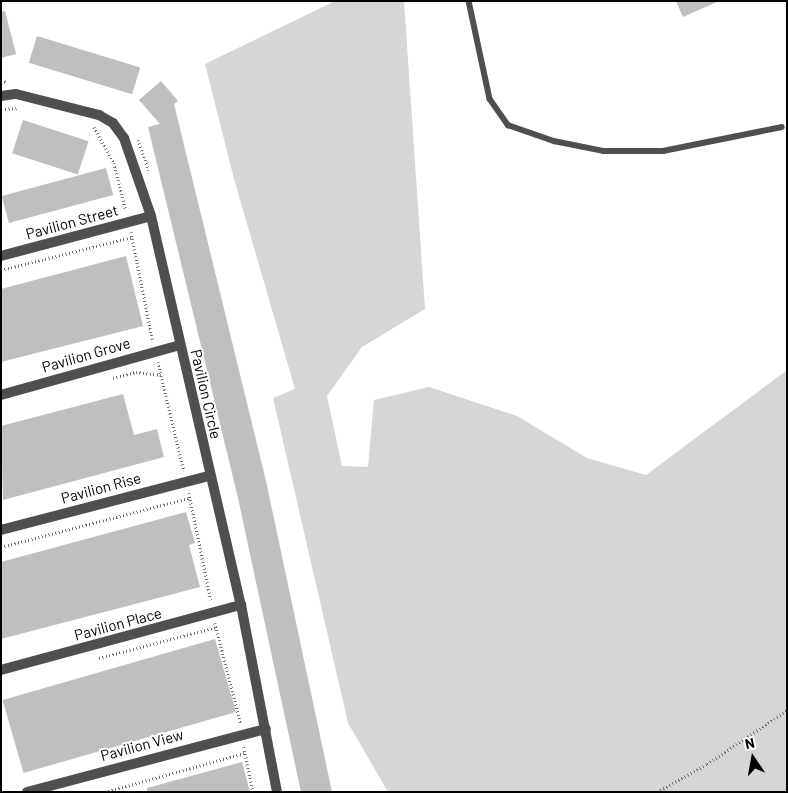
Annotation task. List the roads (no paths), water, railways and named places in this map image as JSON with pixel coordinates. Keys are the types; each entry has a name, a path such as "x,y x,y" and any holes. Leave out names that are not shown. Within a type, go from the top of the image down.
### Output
{"street":[{"name":"Pavilion Circle","path":"1,96 16,94 99,115 113,123 124,138 150,216 209,476 241,605 277,792"},
{"name":"Pavilion Street","path":"1,256 150,216"},
{"name":"Pavilion Grove","path":"1,395 180,345"},
{"name":"Pavilion Rise","path":"1,530 209,476"},
{"name":"Pavilion Place","path":"1,670 241,605"},
{"name":"Pavilion View","path":"27,792 266,729"}],"lane":[{"path":"469,1 490,100 508,125 554,141 604,151 663,152 782,127"}]}
